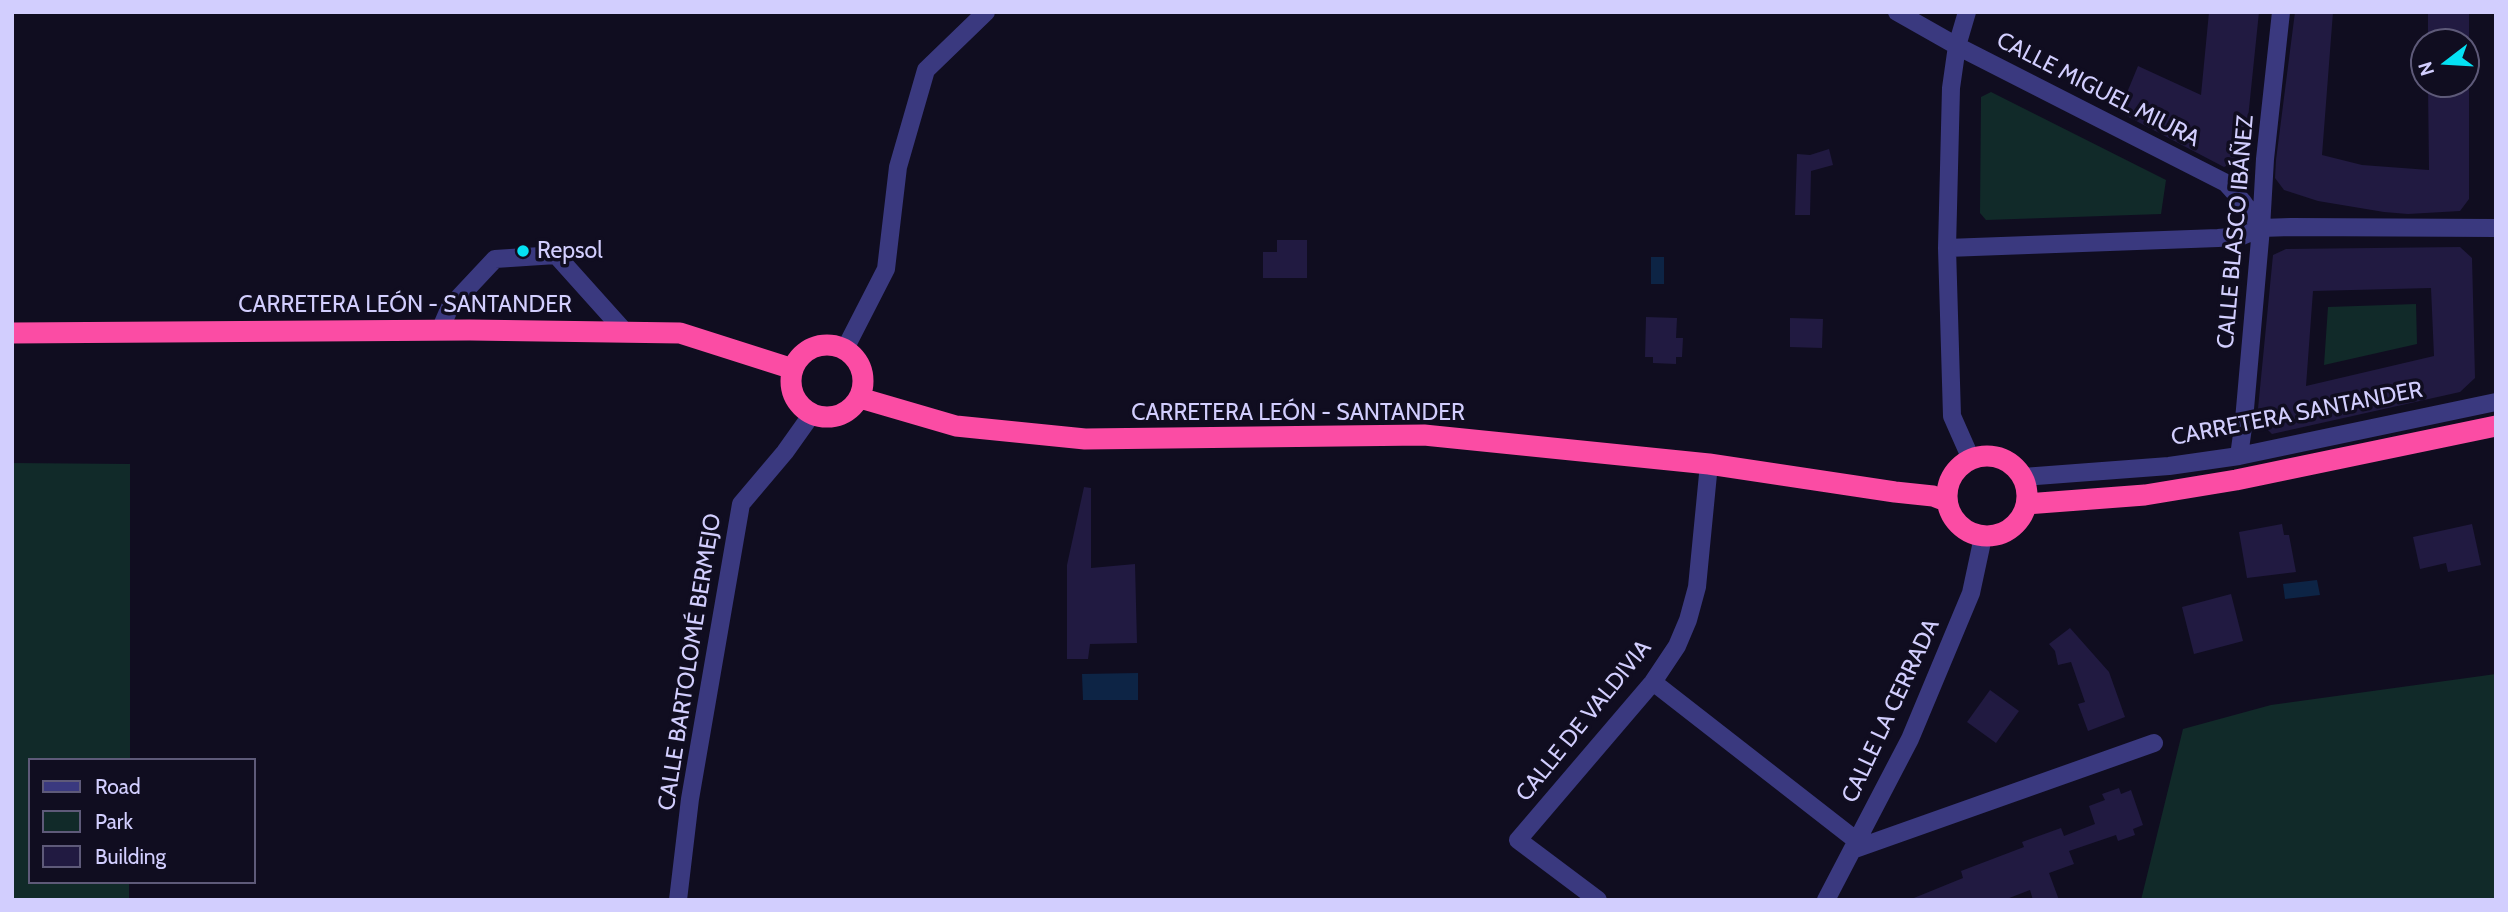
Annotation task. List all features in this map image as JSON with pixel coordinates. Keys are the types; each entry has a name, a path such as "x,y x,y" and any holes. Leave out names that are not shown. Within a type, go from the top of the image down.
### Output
{"highway":[{"name":"CARRETERA LEÓN - SANTANDER","path":"12,333 440,330 680,334 793,369"},
{"path":"835,345 845,349 858,361 863,374 864,384 860,398 850,410 838,416 825,418 812,414 795,398 791,380 793,369 802,355 812,348 835,345"},
{"name":"CARRETERA LEÓN - SANTANDER","path":"860,398 956,426 1085,439 1424,435 1709,464 1934,496 1946,501"},
{"path":"2026,504 2145,495 2236,480 2496,426"},
{"path":"1997,457 2009,462 2023,477 2027,493 2022,517 2013,527 2001,534 1983,537 1965,531 1950,513 1946,501 1951,476 1971,459 1997,457"}],"street":[{"path":"845,349 886,269 898,167 926,70 986,12"},
{"name":"CALLE MIGUEL MIURA","path":"1897,12 1957,46 2226,183 2261,228"},
{"path":"1967,12 1957,46 1951,88 1947,248 1952,416 1971,459"},
{"name":"CALLE BLASCO IBÁÑEZ","path":"2239,456 2281,12"},
{"path":"1947,248 2218,238 2242,236 2261,228 2291,226 2496,228"},
{"path":"440,330 450,307 495,259 556,255 626,333"},
{"name":"CARRETERA SANTANDER","path":"2023,477 2169,466 2239,456 2496,402"},
{"name":"CALLE BARTOLOMÉ BERMEJO","path":"678,900 690,799 741,504 785,452 812,414"},
{"name":"CALLE DE VALDIVIA","path":"1598,900 1518,840 1653,682 1677,646 1697,587 1709,464"},
{"name":"CALLE LA CERRADA","path":"1826,900 1910,739 1971,593 1983,537"},
{"path":"1653,682 1854,845 2154,743"}],"green space":[{"path":"1991,92 2166,180 2161,214 1986,220 1980,213 1981,97"},
{"path":"2416,304 2417,344 2324,365 2328,307"},
{"path":"12,463 130,464 130,758 28,758 28,884 129,884 129,900 12,900"},
{"path":"2496,674 2496,900 2141,900 2183,729 2271,705"}],"water":[{"path":"1651,257 1664,257 1664,284 1651,284"},
{"path":"2317,580 2320,595 2285,599 2283,584"},
{"path":"1138,673 1138,700 1083,700 1082,674"}],"building":[{"path":"2209,12 2259,12 2244,157 2224,167 2119,112 2138,66 2201,95"},
{"path":"2295,12 2333,12 2322,155 2362,165 2429,170 2428,98 2469,98 2469,199 2460,211 2408,214 2318,201 2284,190 2275,178"},
{"path":"2428,13 2469,13 2469,28 2428,28"},
{"path":"1829,149 1833,165 1811,171 1810,215 1795,215 1797,154 1810,155"},
{"path":"1277,240 1307,240 1307,278 1263,278 1263,252 1277,252"},
{"path":"2460,247 2472,258 2475,378 2460,392 2272,434 2257,419 2273,255 2286,249","holes":["2431,288 2434,356 2306,386 2313,291"]},
{"path":"1646,317 1677,318 1676,338 1683,338 1682,357 1676,357 1676,364 1653,363 1653,357 1645,357"},
{"path":"1790,318 1823,319 1822,348 1790,347"},
{"path":"1084,487 1091,488 1091,568 1135,564 1137,643 1090,644 1088,659 1067,659 1067,565"},
{"path":"2282,524 2284,535 2289,535 2296,572 2247,578 2239,532"},
{"path":"2472,524 2481,565 2448,572 2446,563 2420,569 2413,537"},
{"path":"2231,594 2243,641 2194,654 2182,607"},
{"path":"2070,628 2109,672 2125,717 2088,731 2078,704 2085,702 2071,662 2058,665 2055,651 2049,644"},
{"path":"1990,690 2019,711 1996,743 1967,722"},
{"path":"2119,788 2121,794 2131,790 2143,825 2133,829 2135,835 2118,841 2116,835 2069,851 2074,864 2049,873 2059,900 2033,900 2030,890 2004,900 1909,900 1963,878 1961,871 2024,847 2022,842 2061,828 2064,836 2095,824 2089,806 2105,800 2102,794"}],"place":[{"name":"Repsol","path":"523,251"}]}
